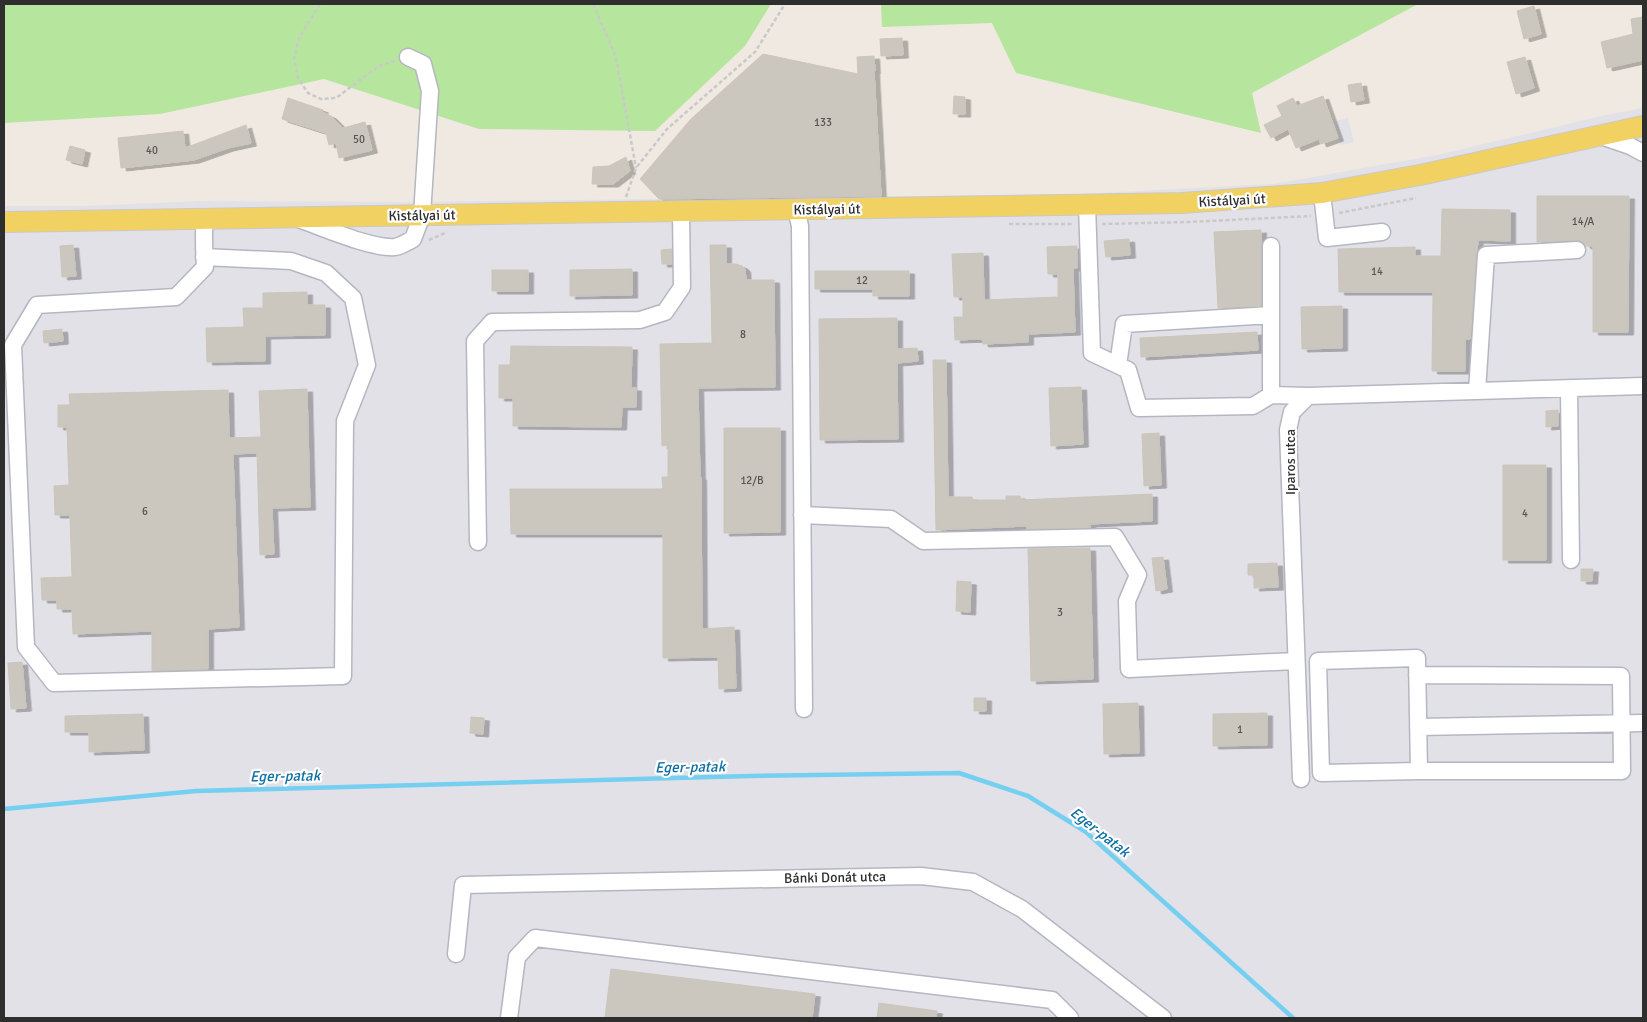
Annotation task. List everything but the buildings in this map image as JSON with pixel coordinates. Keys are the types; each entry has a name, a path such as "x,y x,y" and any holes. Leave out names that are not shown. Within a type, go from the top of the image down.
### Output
{"main road":[{"name":"Kistályai út","path":"4,222 1182,203 1322,194 1426,174 1643,126"}],"street":[{"path":"296,218 350,238 380,246 396,247 413,239 422,215 430,91 423,64 408,57"},
{"path":"1598,135 1630,146 1643,153"},
{"path":"1322,194 1327,238 1382,232"},
{"path":"1087,205 1092,353 1128,370 1139,408 1253,406 1271,396 1643,386"},
{"path":"796,210 800,226 804,709"},
{"path":"478,542 475,341 492,322 640,320 664,312 682,287 681,211"},
{"path":"204,257 291,261 326,273 353,298 367,365 345,421 343,676 54,683 26,647 13,345 37,305 176,297 205,267 204,257 203,233 205,219"},
{"path":"1271,246 1271,396"},
{"path":"1477,391 1486,255 1577,250"},
{"path":"1118,365 1124,324 1271,316"},
{"path":"1569,388 1571,560"},
{"name":"Iparos utca","path":"1301,779 1295,661 1288,430 1292,412 1308,396"},
{"path":"802,514 891,519 923,541 1115,537 1138,575 1127,601 1129,668 1295,661"},
{"path":"1417,675 1621,676 1622,771 1321,773 1318,661 1417,658 1417,675 1418,727 1420,771"},
{"path":"1418,727 1643,723"},
{"name":"Bánki Donát utca","path":"456,954 463,885 921,876 973,882 1022,909 1163,1018"},
{"path":"509,1018 517,957 535,938 1052,1000 1070,1018"}],"path":[{"path":"320,4 299,38 294,58 298,78 308,93 321,99 336,98 379,66 408,57"},
{"path":"593,4 616,57 636,168"},
{"path":"621,212 636,168 667,128 755,52 785,4"}],"shaded area":[{"path":"1643,108 1643,1018 4,1018 4,206 84,206 203,201 409,202 1082,194 1274,184 1442,154"},
{"path":"1348,118 1354,142 1341,145 1335,121"}],"green space":[{"path":"4,4 771,4 745,46 655,131 479,129 324,79 160,114 4,123"},
{"path":"881,4 1418,4 1252,93 1261,133 1016,73 992,23 882,27"}],"waterway":[{"name":"Eger-patak","path":"4,809 196,791 750,776 959,773 1028,796 1086,832 1293,1018"}]}
